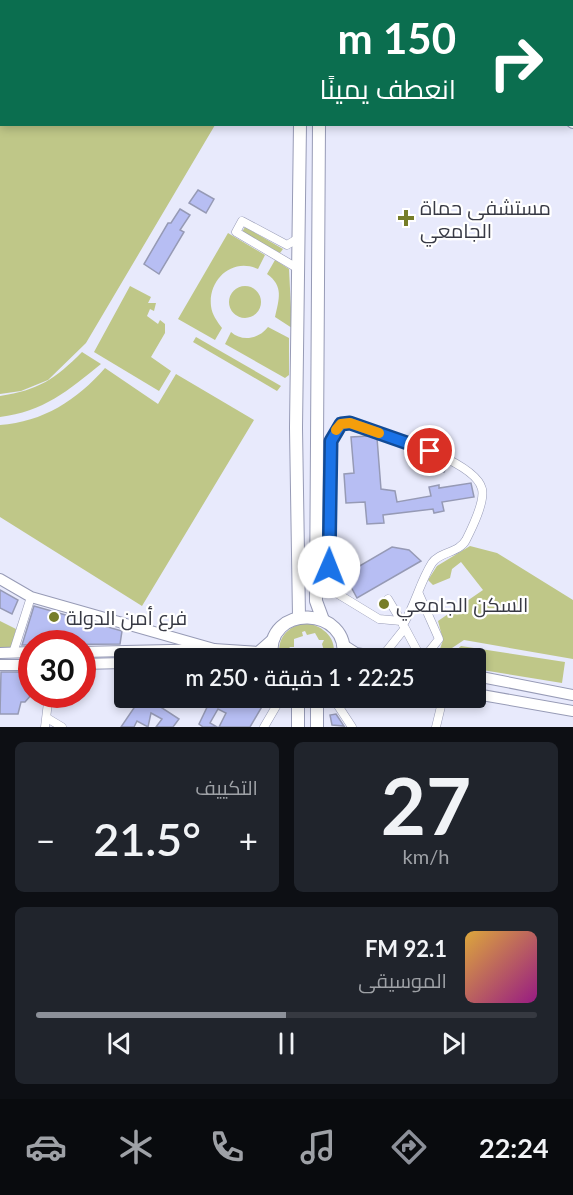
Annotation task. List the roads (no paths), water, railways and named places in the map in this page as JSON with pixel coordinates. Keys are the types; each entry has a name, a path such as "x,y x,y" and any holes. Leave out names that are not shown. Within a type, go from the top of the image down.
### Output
{"main road":[{"path":"299,617 297,239 300,126"},
{"path":"319,126 316,600 323,620 338,634 342,648"},
{"path":"0,579 31,597 210,648"},
{"path":"262,648 289,621 299,617 323,620"},
{"path":"273,648 274,637"},
{"path":"342,644 348,648"},
{"path":"96,652 114,651"},
{"path":"0,653 18,652"},
{"path":"96,664 114,663"},
{"path":"0,665 18,664"},
{"path":"486,678 573,695"},
{"path":"486,696 573,711"},
{"path":"298,708 298,727"},
{"path":"317,708 317,727"}],"street":[{"path":"297,239 287,245 242,221 236,232 297,268"},
{"path":"389,648 403,625 420,594 433,560 464,544 483,498 482,488 478,480 450,458 350,423 341,424 331,441 328,588 379,619 403,625"},
{"path":"420,594 439,639 431,648"},
{"path":"13,652 31,597"},
{"path":"388,599 417,648"},
{"path":"48,708 46,723 62,727"},
{"path":"264,727 275,708"},
{"path":"340,708 352,727"},
{"path":"436,727 441,708"}],"place":[{"name":"مستشفى حماة الجامعي","path":"406,218"},
{"name":"السكن الجامعي","path":"384,604"},
{"name":"فرع أمن الدولة","path":"54,617"}]}
